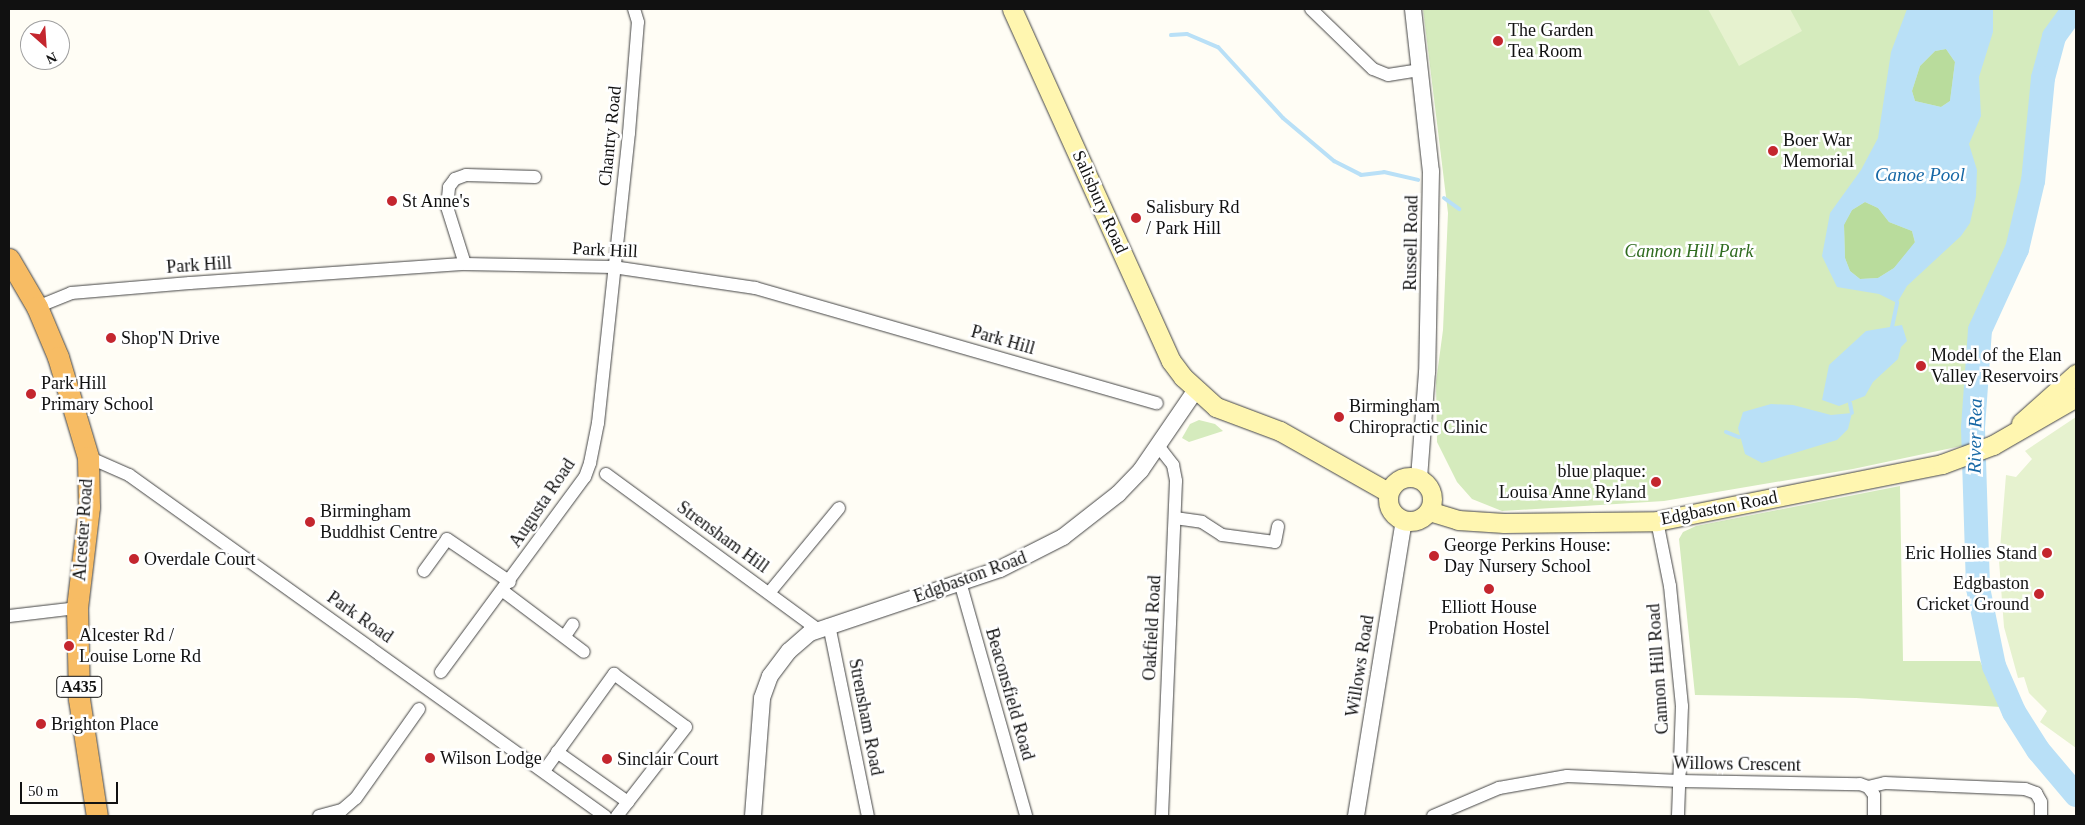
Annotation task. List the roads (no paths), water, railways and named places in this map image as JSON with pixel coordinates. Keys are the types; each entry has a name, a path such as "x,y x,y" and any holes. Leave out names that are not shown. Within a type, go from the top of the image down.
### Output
{"highway":[{"name":"Alcester Road","path":"9,259 37,307 58,357 88,457 89,507 77,608 80,711 98,816"}],"main road":[{"name":"Salisbury Road","path":"1012,9 1172,360 1195,391"},
{"name":"Edgbaston Road","path":"1998,442 2076,374"},
{"path":"1195,391 1230,415 1280,431 1320,451 1388,492"},
{"name":"Edgbaston Road","path":"1429,511 1458,520 1504,523 1657,521 1958,459 1998,442 2041,420 2076,398"},
{"path":"1419,479 1429,488 1432,497 1429,511 1420,519 1404,521 1389,508 1388,492 1398,480 1419,479"}],"street":[{"name":"Chantry Road","path":"613,267 636,54 638,22 634,9"},
{"path":"1311,9 1374,68 1388,75 1421,70"},
{"name":"Russell Road","path":"1413,9 1421,70 1431,189 1427,372 1419,479"},
{"path":"466,264 446,202 452,183 466,175 535,177"},
{"name":"Park Hill","path":"37,307 71,293 466,264 613,267 755,288 1158,403"},
{"name":"Augusta Road","path":"441,672 585,477 590,463 598,423 613,267"},
{"name":"Edgbaston Road","path":"753,816 762,698 770,676 789,652 824,627 1016,562 1063,537 1118,494 1159,447 1195,391"},
{"name":"Oakfield Road","path":"1159,447 1173,465 1176,481 1162,816"},
{"name":"Park Road","path":"88,457 129,475 544,771 604,816"},
{"name":"Strensham Hill","path":"606,474 769,593 824,627"},
{"path":"769,593 839,508"},
{"path":"1175,518 1202,522 1222,535 1275,542 1278,526"},
{"name":"Willows Road","path":"1356,816 1404,521"},
{"name":"Cannon Hill Road","path":"1657,521 1670,586 1678,648 1682,706 1678,816"},
{"path":"424,571 447,538 584,652"},
{"name":"Beaconsfield Road","path":"960,582 1026,816"},
{"path":"9,616 77,608"},
{"path":"565,636 573,624"},
{"name":"Strensham Road","path":"824,627 868,816"},
{"path":"544,771 614,674 686,727 618,816"},
{"path":"319,816 343,813 356,798 419,710"},
{"path":"557,752 628,802"},
{"name":"Willows Crescent","path":"1433,816 1472,797 1540,778 1567,776 1680,782 1860,784 1868,787 1885,783 2025,789 2036,792 2041,802 2041,816"},
{"path":"1868,787 1874,795 1874,816"}],"water":[{"name":"Canoe Pool","path":"1907,9 1993,9 1993,32 1979,77 1981,116 1969,144 1977,170 1976,196 1970,223 1961,236 1907,286 1897,303 1879,294 1837,287 1822,256 1830,213 1861,170 1878,138 1891,52","holes":["1946,49 1955,62 1950,101 1941,107 1915,101 1912,91 1920,66 1935,51","1865,202 1878,208 1889,222 1912,231 1915,242 1894,268 1878,278 1860,279 1850,271 1845,258 1844,225 1852,210"]},
{"path":"1902,325 1907,341 1901,347 1898,359 1873,382 1865,396 1839,406 1822,400 1829,365 1866,331"},
{"path":"1771,404 1793,405 1831,415 1852,413 1848,429 1837,440 1762,463 1745,454 1738,428 1743,412"}],"waterway":[{"name":"River Rea","path":"2074,9 2054,37 2043,78 2033,181 2017,249 1980,330 1973,428 1978,588 1994,666 2014,712 2038,750 2076,795"},
{"path":"1171,35 1187,34 1218,47 1283,118 1334,161 1361,175 1384,172 1418,180"},
{"path":"1444,198 1459,209"},
{"path":"1892,327 1897,303"},
{"path":"1850,403 1852,413"},
{"path":"1726,432 1739,437"}],"place":[{"name":"The Garden Tea Room","path":"1498,41"},
{"name":"Boer War Memorial","path":"1773,151"},
{"name":"St Anne's","path":"392,201"},
{"name":"Salisbury Rd / Park Hill","path":"1136,218"},
{"name":"Shop'N Drive","path":"111,338"},
{"name":"Model of the Elan Valley Reservoirs","path":"1921,366"},
{"name":"Park Hill Primary School","path":"31,394"},
{"name":"Birmingham Chiropractic Clinic","path":"1339,417"},
{"name":"blue plaque: Louisa Anne Ryland","path":"1656,482"},
{"name":"Birmingham Buddhist Centre","path":"310,522"},
{"name":"Eric Hollies Stand","path":"2047,553"},
{"name":"George Perkins House: Day Nursery School","path":"1434,556"},
{"name":"Overdale Court","path":"134,559"},
{"name":"Elliott House Probation Hostel","path":"1489,589"},
{"name":"Edgbaston Cricket Ground","path":"2039,594"},
{"name":"Alcester Rd / Louise Lorne Rd","path":"69,646"},
{"name":"Brighton Place","path":"41,724"},
{"name":"Wilson Lodge","path":"430,758"},
{"name":"Sinclair Court","path":"607,759"}],"park label":[{"name":"Cannon Hill Park","path":"1689,251"}]}
